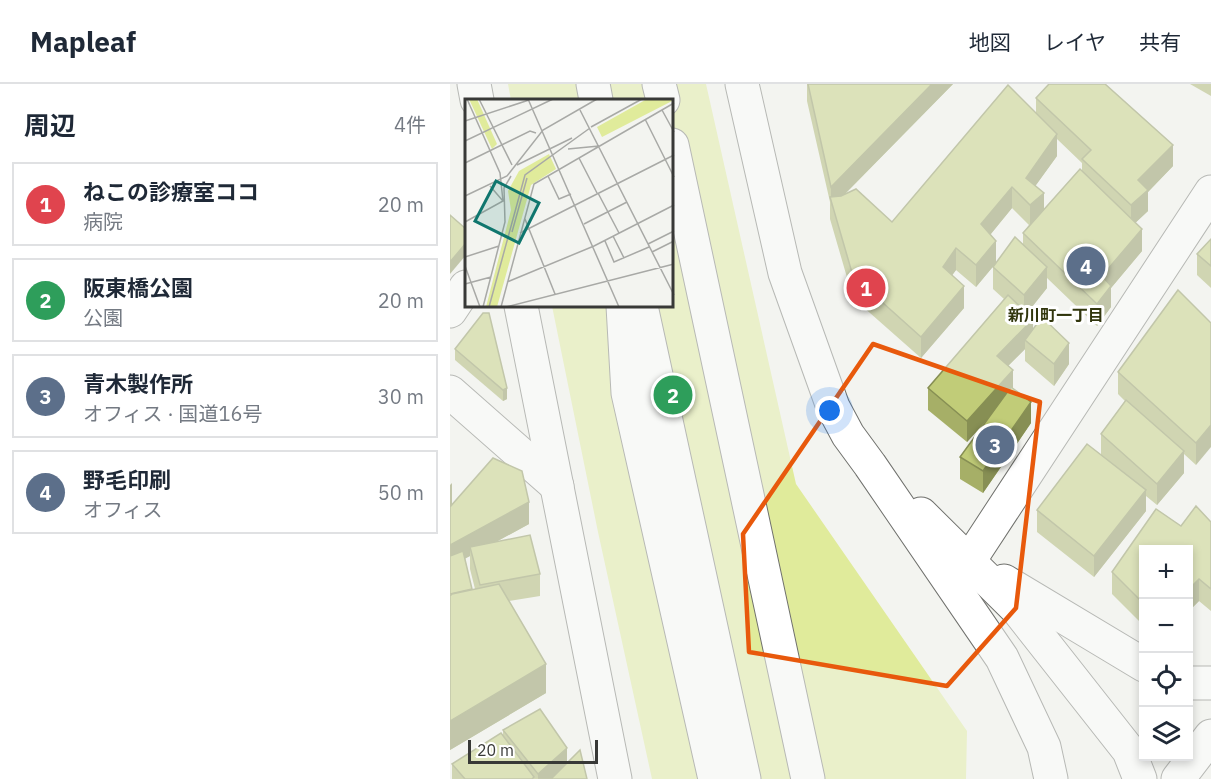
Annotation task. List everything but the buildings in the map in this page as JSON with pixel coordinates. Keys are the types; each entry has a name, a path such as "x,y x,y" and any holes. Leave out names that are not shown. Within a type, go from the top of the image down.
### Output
{"main road":[{"path":"474,84 477,99"},
{"path":"593,84 596,99"},
{"path":"659,84 663,99"},
{"path":"742,84 785,273 833,407 848,435 1002,658 1044,747 1051,779"},
{"path":"674,154 808,779"},
{"path":"969,561 1211,192"},
{"path":"450,311 465,288"},
{"path":"521,308 615,779"},
{"path":"623,308 628,393 715,779"},
{"path":"642,308 744,779"},
{"path":"450,392 557,486"},
{"path":"870,465 1018,610 1120,738 1129,751 1140,779"},
{"path":"969,561 1139,662"},
{"path":"1193,683 1211,683"},
{"path":"1178,779 1211,736"}],"highlighted area":[{"path":"873,344 1040,402 1016,608 947,686 749,652 743,534"}],"green space":[{"path":"508,84 706,84 796,484 967,731 966,779 652,779 552,308 674,308 674,99 511,99"}],"place":[{"name":"野毛印刷","path":"1086,266"},
{"name":"ねこの診療室ココ","path":"866,288"},
{"name":"阪東橋公園","path":"673,395"},
{"name":"青木製作所","path":"995,445"}],"district":[{"name":"新川町一丁目","path":"1056,315"}]}
